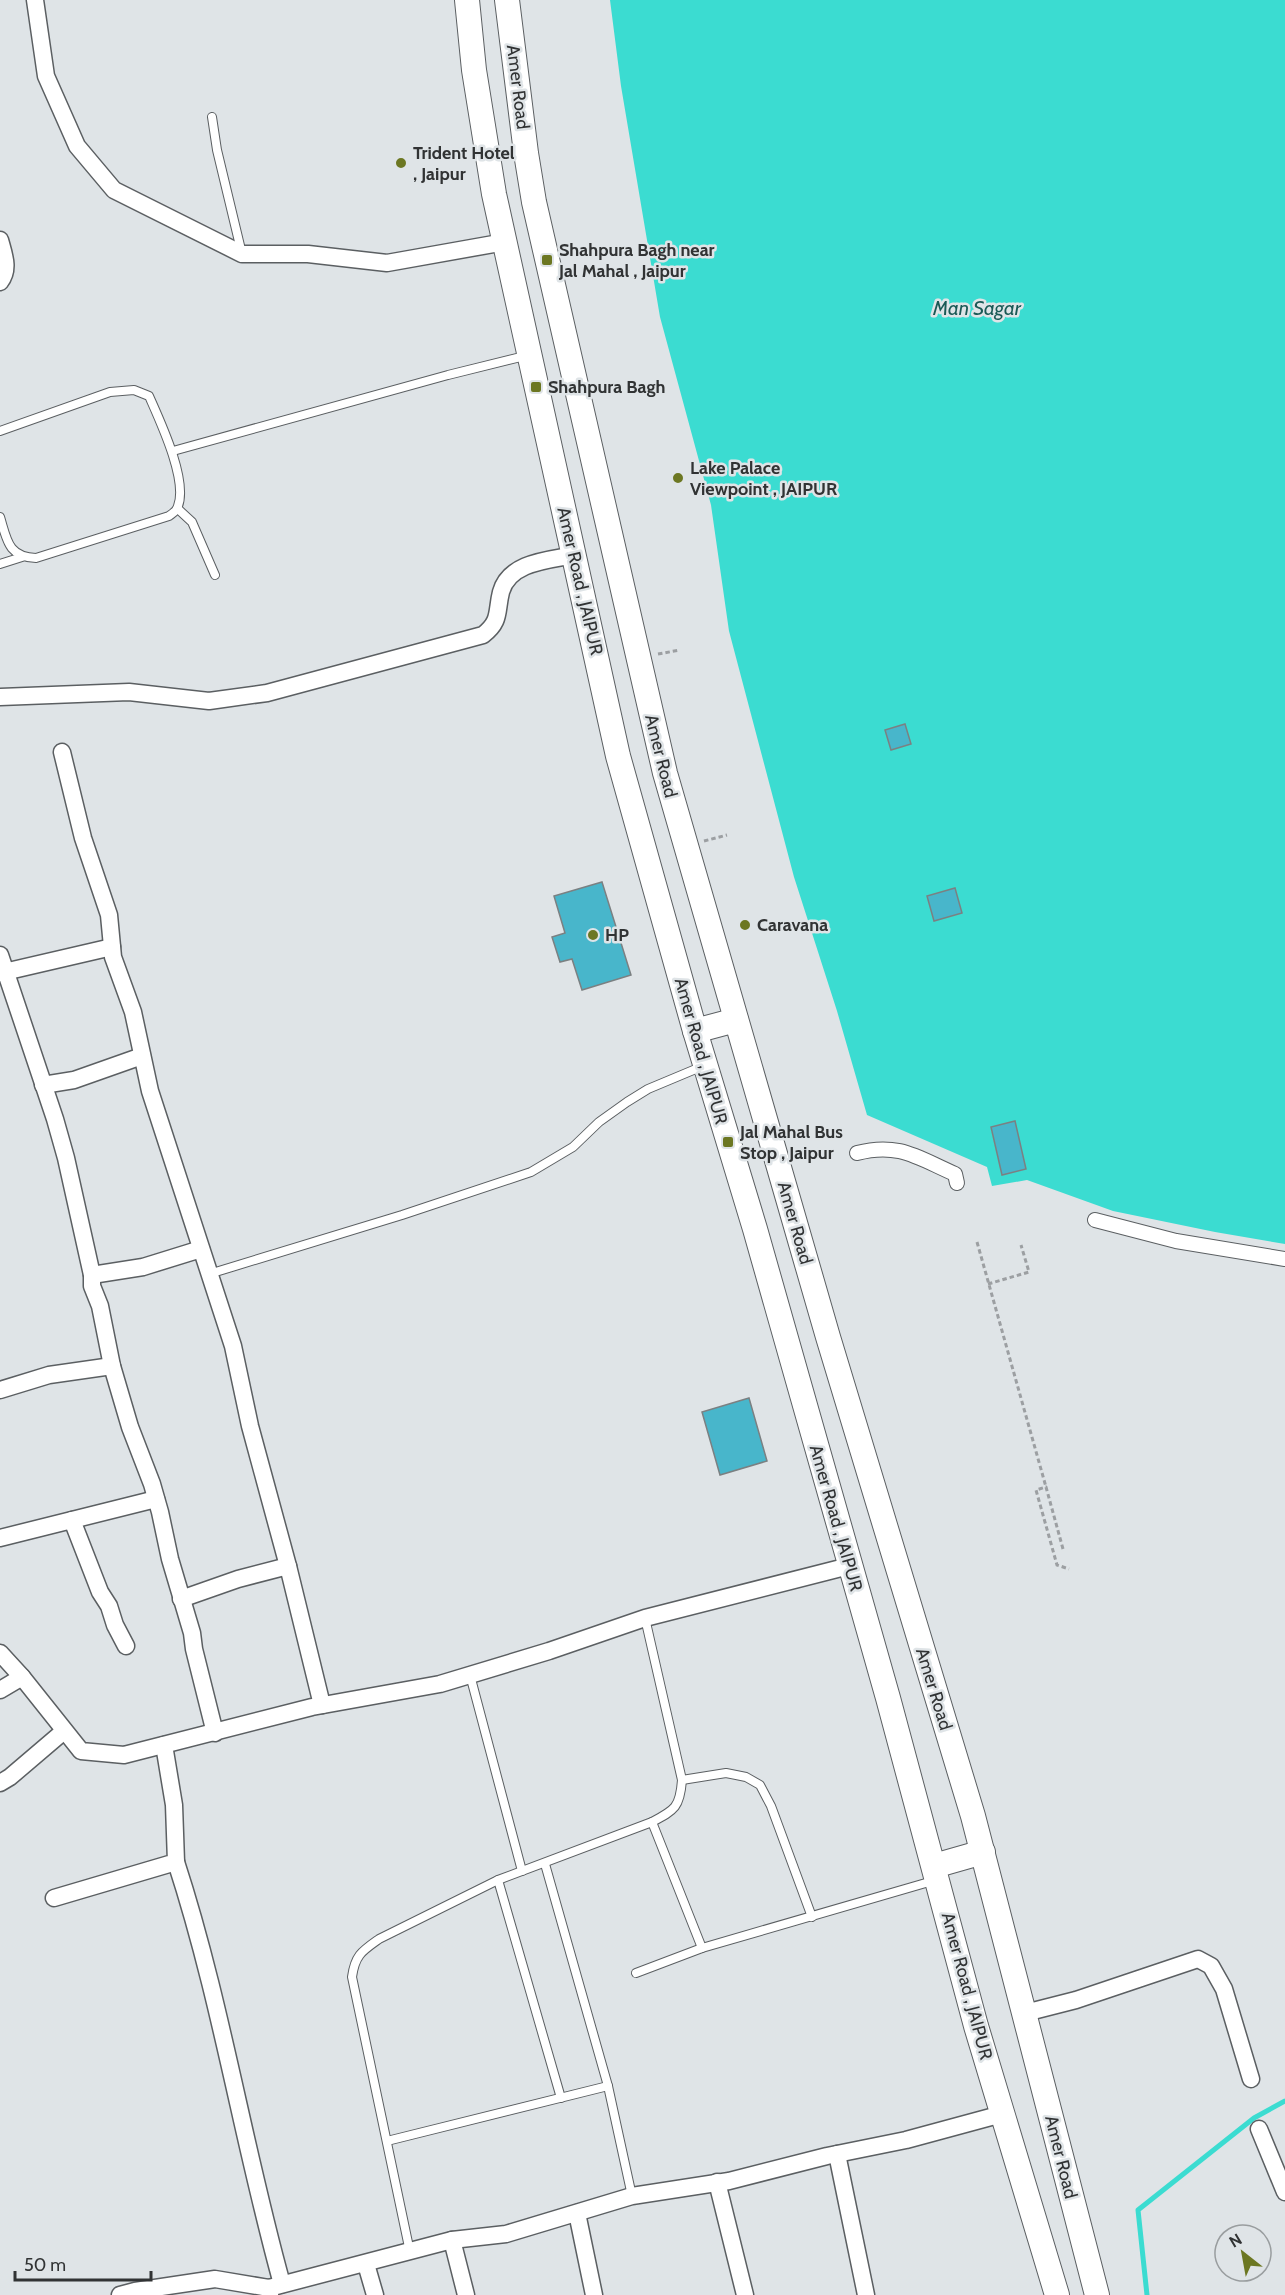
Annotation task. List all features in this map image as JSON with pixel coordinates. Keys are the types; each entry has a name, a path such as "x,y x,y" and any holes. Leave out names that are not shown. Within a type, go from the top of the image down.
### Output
{"main road":[{"name":"Amer Road , JAIPUR","path":"467,0 483,131 505,242 618,756 695,1032 754,1229 1002,2114 1057,2295"},
{"name":"Amer Road","path":"507,0 526,153 546,260 651,718 685,846 982,1852 1097,2295"},
{"path":"695,1032 736,1020"},
{"path":"936,1873 982,1852"}],"street":[{"path":"35,0 46,76 77,146 114,190 242,254 308,254 387,263 505,242"},
{"path":"0,240 6,259 6,270 0,282"},
{"path":"0,697 129,692 209,701 267,693 483,635 493,627 497,618 501,590 511,576 523,567 574,555"},
{"path":"62,752 83,838 109,915 113,957 133,1012 150,1091 233,1346 250,1426 288,1566 322,1705"},
{"path":"3,973 112,947"},
{"path":"0,955 3,973 66,1158 112,1366 130,1427 156,1499 181,1599 192,1633 215,1733"},
{"path":"43,1085 74,1080 142,1056"},
{"path":"857,1153 881,1148 900,1150 955,1174 957,1183"},
{"path":"1095,1220 1176,1241 1285,1258"},
{"path":"92,1275 142,1267 201,1249"},
{"path":"0,1390 49,1375 112,1366"},
{"path":"0,1538 156,1499"},
{"path":"72,1520 100,1592 109,1606 115,1625 126,1646"},
{"path":"181,1599 288,1566"},
{"path":"0,1653 81,1751 124,1755 322,1705 440,1684 549,1651 645,1618 849,1566"},
{"path":"0,1690 22,1677"},
{"path":"0,1783 64,1731"},
{"path":"164,1745 174,1804 176,1862 196,1921 241,2108 273,2289"},
{"path":"54,1898 176,1862"},
{"path":"1025,2013 1076,2000 1198,1959 1211,1966 1224,1989 1251,2079"},
{"path":"120,2295 215,2279 273,2289 346,2266 366,2264 453,2241 506,2234 632,2196 717,2182 906,2140 1002,2114"},
{"path":"1259,2128 1285,2192"},
{"path":"837,2154 866,2295"},
{"path":"717,2182 745,2295"},
{"path":"577,2213 594,2295"},
{"path":"453,2241 466,2295"},
{"path":"366,2264 375,2295"}],"lane":[{"path":"212,117 217,150 242,254"},
{"path":"173,451 529,355"},
{"path":"0,431 110,392 134,390 149,396 173,451 180,496 178,509 169,516 36,558 22,557 0,564"},
{"path":"178,509 192,522 215,575"},
{"path":"0,517 10,548 22,557"},
{"path":"208,1274 402,1215 531,1172 573,1147 599,1122 648,1089 705,1065"},
{"path":"410,2252 352,1977 354,1963 363,1951 379,1939 498,1880 652,1822 670,1812 677,1805 682,1780 645,1618"},
{"path":"470,1675 522,1871"},
{"path":"682,1780 726,1773 746,1777 760,1785 771,1806 812,1917"},
{"path":"652,1822 702,1948"},
{"path":"545,1864 608,2086 632,2196"},
{"path":"636,1973 702,1948 812,1917 936,1873"},
{"path":"498,1880 561,2098"},
{"path":"387,2141 608,2086"}],"path":[{"path":"977,1242 1063,1549"},
{"path":"988,1284 1029,1272 1021,1245"},
{"path":"1046,1487 1036,1490 1057,1565 1069,1569"}],"water":[{"name":"Man Sagar","path":"610,0 1285,0 1285,1244 1113,1211 1027,1180 992,1186 987,1167 867,1115 837,1011 794,877 729,631 711,505 660,317 621,86","holes":["905,724 911,744 891,750 885,730","955,888 962,913 934,921 927,896","1015,1122 1026,1169 1002,1175 991,1128"]}],"building":[{"path":"905,724 911,744 891,750 885,730"},
{"path":"602,882 631,975 582,990 572,959 560,962 552,937 565,933 554,896"},
{"path":"955,888 962,913 934,921 927,896"},
{"path":"1015,1121 1026,1169 1002,1175 991,1127"},
{"path":"749,1398 767,1461 720,1475 702,1412"}],"waterway":[{"path":"1147,2295 1138,2210 1254,2118 1285,2101"}],"place":[{"name":"Trident Hotel , Jaipur","path":"401,163"},
{"name":"Shahpura Bagh near Jal Mahal , Jaipur","path":"547,260"},
{"name":"Shahpura Bagh","path":"536,387"},
{"name":"Lake Palace Viewpoint , JAIPUR","path":"678,478"},
{"name":"Caravana","path":"745,925"},
{"name":"HP","path":"593,935"},
{"name":"Jal Mahal Bus Stop , Jaipur","path":"728,1142"}]}
